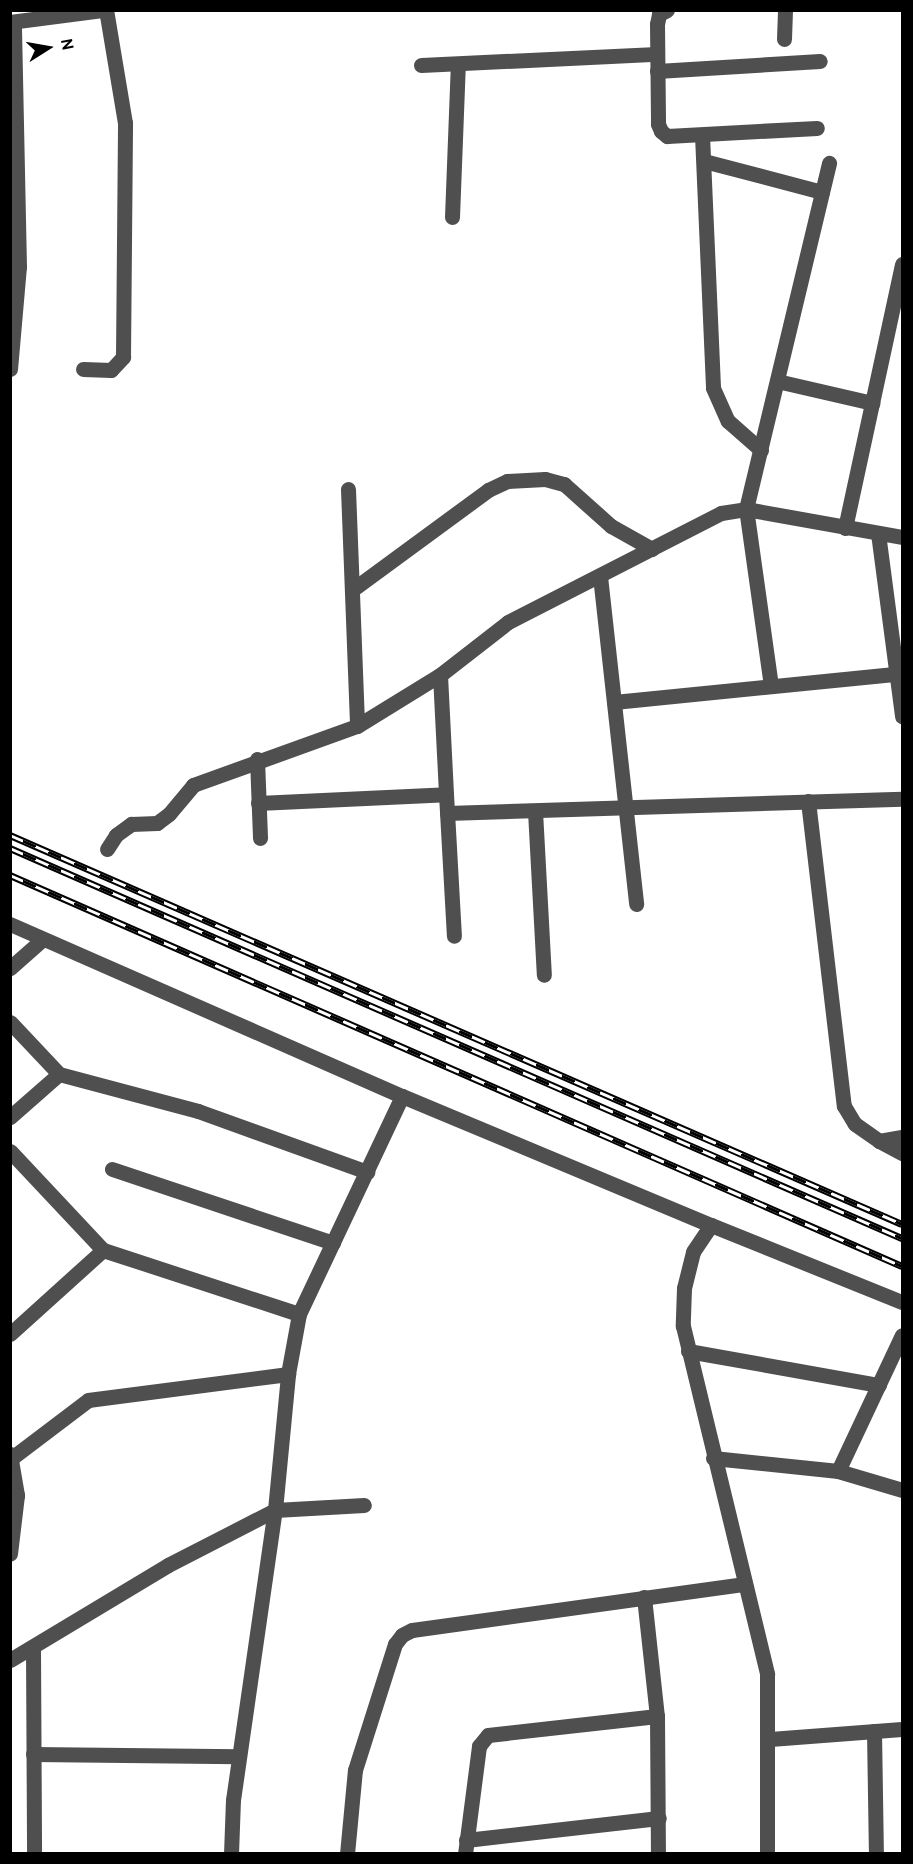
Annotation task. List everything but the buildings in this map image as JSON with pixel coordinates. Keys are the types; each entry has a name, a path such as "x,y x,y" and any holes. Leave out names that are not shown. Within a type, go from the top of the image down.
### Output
{"street":[{"path":"10,369 20,267 14,144 12,22 104,10 119,72 126,134 123,357 111,370 83,369"},
{"path":"667,10 659,15 657,24 661,131 667,136 817,128"},
{"path":"784,39 785,10"},
{"path":"421,65 657,54"},
{"path":"657,71 820,61"},
{"path":"452,217 458,64"},
{"path":"702,135 713,388 728,421 761,450"},
{"path":"704,161 822,192"},
{"path":"771,686 746,508 829,164"},
{"path":"845,528 903,264"},
{"path":"777,381 872,403"},
{"path":"352,590 488,490 507,481 545,479 564,484 611,526 652,549"},
{"path":"348,489 357,726"},
{"path":"107,849 116,835 131,825 157,823 169,814 193,785 257,759 357,726 440,675 508,622 721,513 746,508 903,537"},
{"path":"878,533 903,717"},
{"path":"600,576 636,904"},
{"path":"614,702 897,674"},
{"path":"440,675 454,936"},
{"path":"257,759 260,838"},
{"path":"258,803 446,794"},
{"path":"447,813 903,799"},
{"path":"808,801 844,1106 855,1124 879,1141 903,1153"},
{"path":"535,811 544,975"},
{"path":"10,924 402,1096 711,1225 806,1260 903,1302"},
{"path":"10,968 43,939"},
{"path":"10,1022 59,1074 198,1111 367,1172"},
{"path":"10,1117 59,1074"},
{"path":"231,1854 239,1756 275,1510 288,1374 300,1314 402,1096"},
{"path":"879,1141 903,1137"},
{"path":"10,1151 103,1250 300,1314"},
{"path":"112,1169 333,1243"},
{"path":"711,1225 693,1252 684,1288 683,1326 743,1584 767,1674 770,1739 767,1854"},
{"path":"14,1325 103,1250"},
{"path":"838,1471 903,1335"},
{"path":"688,1351 879,1385"},
{"path":"10,1554 17,1496 12,1455 88,1400 288,1374"},
{"path":"714,1458 838,1471 903,1490"},
{"path":"10,1660 33,1649 168,1565 275,1510 364,1505"},
{"path":"347,1854 355,1770 395,1644 402,1635 412,1630 743,1584"},
{"path":"644,1597 657,1716 658,1854"},
{"path":"33,1649 34,1854"},
{"path":"657,1716 488,1735 479,1746 466,1847 659,1818"},
{"path":"770,1739 903,1729"},
{"path":"874,1731 876,1854"},
{"path":"33,1754 239,1756"}],"railway":[{"path":"10,835 902,1224"},
{"path":"10,848 902,1238"},
{"path":"10,875 902,1266"}]}
